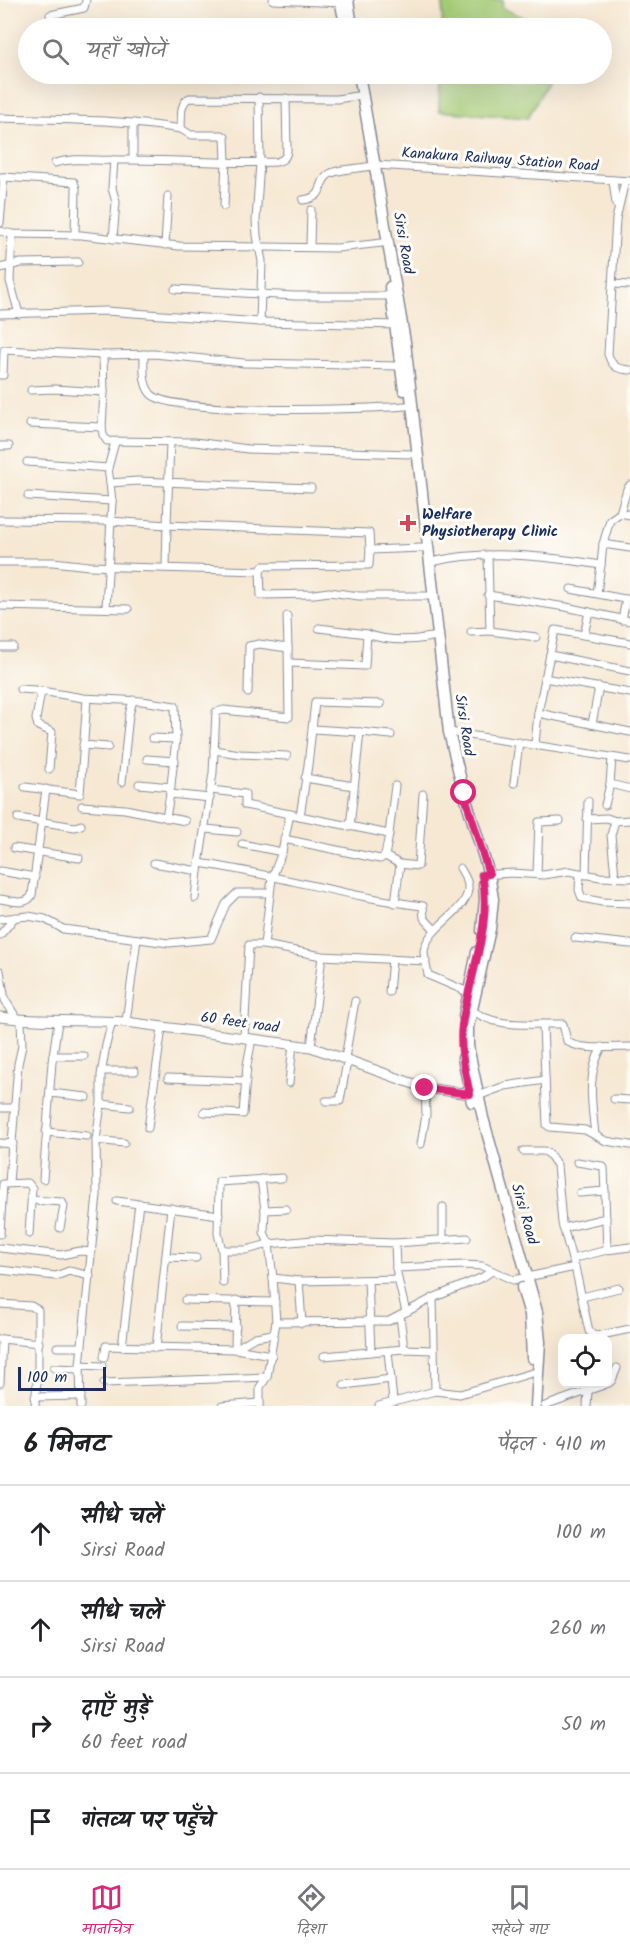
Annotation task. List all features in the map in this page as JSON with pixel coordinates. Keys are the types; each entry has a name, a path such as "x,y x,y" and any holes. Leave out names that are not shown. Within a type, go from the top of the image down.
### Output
{"main road":[{"path":"344,2 345,18"},
{"path":"344,2 349,18"},
{"name":"Sirsi Road","path":"354,84 372,166 399,325 431,562 449,732 485,878 482,929 461,1043 524,1279 530,1314 532,1373 529,1406"},
{"name":"Sirsi Road","path":"360,84 382,243 391,297 399,325 400,366 447,751 493,899 490,929 469,1002"},
{"name":"Sirsi Road","path":"524,1279 537,1312 540,1342 536,1406"}],"street":[{"path":"50,15 84,8 86,0"},
{"path":"273,0 344,2"},
{"path":"181,129 182,107 184,100 189,98 337,99 356,96"},
{"path":"259,98 260,163 256,220 262,261 260,322"},
{"path":"55,163 76,159 276,162 286,156 286,98"},
{"path":"0,118 133,123 181,129 191,135 224,136 226,140 224,206"},
{"path":"133,123 134,159"},
{"path":"113,239 116,202 112,188 114,160"},
{"name":"Kanakura Railway Station Road","path":"303,200 318,195 329,174 372,166 628,181"},
{"path":"0,223 2,177 74,182 76,189 75,234"},
{"path":"613,180 617,210 608,354 616,369 630,370"},
{"path":"617,210 628,181"},
{"path":"165,245 168,196"},
{"path":"310,210 310,246"},
{"path":"0,231 12,234 75,234 165,245 337,248 382,243"},
{"path":"12,234 10,282 19,314"},
{"path":"0,268 21,262 78,262"},
{"path":"613,284 630,285"},
{"path":"175,289 261,295 391,297"},
{"path":"0,314 106,311 260,322 399,325"},
{"path":"0,375 3,375 4,350 103,355 144,354 244,363 400,366"},
{"path":"144,354 144,373 151,394 160,400 173,403 225,409 406,406"},
{"path":"103,355 102,428 105,440 195,442 248,449 411,454"},
{"path":"31,390 104,392"},
{"path":"30,424 102,428"},
{"path":"106,608 112,501 108,468 115,442"},
{"path":"166,567 170,442"},
{"path":"0,446 9,446"},
{"path":"27,462 108,468"},
{"path":"110,483 311,488"},
{"path":"597,593 603,544 610,520 620,513 630,485"},
{"path":"28,496 112,501"},
{"path":"620,513 630,515"},
{"path":"0,520 110,521 369,533 369,565 269,564 262,566 260,571 261,595 329,592 359,596 428,596"},
{"path":"603,544 630,548"},
{"path":"370,550 422,548"},
{"path":"431,562 457,556 488,555 538,557 601,565"},
{"path":"488,555 490,631"},
{"path":"0,562 53,562 260,571"},
{"path":"571,589 628,599 621,620"},
{"path":"488,596 566,607 630,621"},
{"path":"0,606 128,609"},
{"path":"584,634 588,612"},
{"path":"195,898 211,790 216,712 224,710 290,717 287,616"},
{"path":"319,628 367,634 398,641 432,638"},
{"path":"535,744 544,678 555,630 630,643"},
{"path":"471,632 490,631 536,637"},
{"path":"290,663 365,666 367,634"},
{"path":"248,693 249,646 259,644 288,648"},
{"path":"0,647 13,647"},
{"path":"549,655 630,671"},
{"path":"544,678 630,693"},
{"path":"592,724 599,687"},
{"path":"20,689 87,699 134,700 175,706 175,761 166,818"},
{"path":"41,692 36,719 38,726 52,732 49,769"},
{"path":"25,787 81,794 87,699"},
{"path":"122,782 129,715 134,700"},
{"path":"300,816 315,702 381,704"},
{"path":"538,713 630,732"},
{"path":"313,729 391,735"},
{"path":"350,827 360,732"},
{"path":"449,732 630,760"},
{"path":"152,738 176,739"},
{"path":"514,783 519,742"},
{"path":"83,745 108,747"},
{"path":"214,750 240,754 287,756"},
{"path":"605,805 610,784 612,758"},
{"path":"147,759 175,761"},
{"path":"305,778 354,786"},
{"path":"140,784 210,798"},
{"path":"610,784 630,789"},
{"path":"385,856 394,786"},
{"path":"0,899 25,903 30,900 46,789"},
{"path":"211,790 245,794 245,805 388,834"},
{"path":"385,856 400,864 418,866 423,794"},
{"path":"588,801 583,874 579,890 582,898 602,902 630,903"},
{"path":"82,806 125,809 185,821"},
{"path":"264,945 272,878 282,852 290,814"},
{"path":"18,818 75,827 81,825"},
{"path":"587,819 630,820"},
{"path":"537,874 539,822 560,821"},
{"path":"615,821 611,835 615,876"},
{"path":"206,829 237,832"},
{"path":"284,839 380,859 385,856"},
{"path":"242,844 282,852"},
{"path":"14,848 79,858"},
{"path":"154,863 198,871"},
{"path":"200,863 247,870 272,878 395,903 423,906 424,918 435,930"},
{"path":"395,903 400,864"},
{"path":"460,868 468,885 468,892 452,916 430,935 424,952 428,975 493,1020 543,1026 563,1024 567,1041 572,1045 630,1047"},
{"path":"0,871 34,877"},
{"path":"468,885 485,878 569,871 630,878"},
{"path":"0,920 28,916 45,919 63,929 169,943 211,939 226,904 237,893 270,893"},
{"path":"0,935 15,917"},
{"path":"575,938 630,944"},
{"path":"126,1022 136,939"},
{"path":"204,1112 243,1114 248,1039 249,945 264,945 322,956 426,960"},
{"path":"310,1047 322,956"},
{"path":"389,992 392,959"},
{"path":"0,971 5,1000 17,1020 22,1046 18,1064 9,1183"},
{"path":"326,1101 340,1101 348,1060 355,1001"},
{"name":"60 feet road","path":"0,1017 58,1022 126,1022 292,1044 310,1047 425,1088 474,1095"},
{"path":"81,1406 80,1367 97,1194 96,1140 101,1104 102,1071 112,1021"},
{"path":"43,1179 58,1022"},
{"path":"543,1026 547,1125 585,1130 614,1143 630,1145"},
{"path":"148,1128 162,1028"},
{"path":"289,1083 292,1044"},
{"path":"595,1135 591,1079 602,1047"},
{"path":"53,1056 84,1056"},
{"path":"102,1071 135,1071"},
{"path":"168,1078 246,1081"},
{"path":"474,1095 505,1086 545,1080"},
{"path":"421,1144 426,1115 425,1088"},
{"path":"50,1093 87,1097"},
{"path":"614,1099 630,1100"},
{"path":"101,1104 130,1107"},
{"path":"0,1108 15,1108"},
{"path":"46,1132 87,1136"},
{"path":"96,1140 123,1143"},
{"path":"0,1143 13,1144"},
{"path":"523,1150 544,1151 549,1154 557,1166 563,1228 575,1267 589,1331 597,1336 630,1329"},
{"path":"577,1162 602,1166 604,1171 607,1250"},
{"path":"223,1282 222,1250 218,1234 219,1182 282,1178"},
{"path":"222,1406 260,1405 260,1387 267,1377 272,1355 276,1322 275,1302 269,1244 264,1232 265,1210 261,1179"},
{"path":"0,1234 3,1184 9,1183 28,1183 32,1188 29,1234"},
{"path":"580,1193 605,1191"},
{"path":"32,1200 62,1202 64,1206 60,1228"},
{"path":"117,1200 219,1215"},
{"path":"122,1347 139,1203"},
{"path":"443,1207 443,1240"},
{"path":"156,1348 171,1208"},
{"path":"265,1210 286,1209"},
{"path":"563,1228 606,1218"},
{"path":"222,1250 246,1250 269,1244 313,1240 394,1243 467,1238"},
{"path":"394,1243 403,1314 404,1349"},
{"path":"572,1259 630,1247"},
{"path":"0,1248 61,1255 80,1251 92,1252"},
{"path":"166,1257 196,1258"},
{"path":"396,1268 482,1266 513,1280 575,1267"},
{"path":"0,1270 56,1276 69,1271 90,1276"},
{"path":"276,1322 389,1321 433,1298 492,1272"},
{"path":"273,1278 298,1281 398,1278"},
{"path":"368,1280 371,1352"},
{"path":"298,1281 302,1323"},
{"path":"582,1297 619,1288"},
{"path":"433,1298 435,1391"},
{"path":"185,1300 275,1302"},
{"path":"235,1349 236,1300"},
{"path":"0,1304 22,1304 35,1307 39,1317 35,1406"},
{"path":"182,1326 236,1327"},
{"path":"235,1349 261,1335 273,1334"},
{"path":"0,1383 1,1339 39,1343"},
{"path":"104,1357 106,1346 235,1349 272,1355"},
{"path":"57,1347 82,1347"},
{"path":"324,1356 404,1349 433,1350"},
{"path":"388,1350 393,1401"},
{"path":"54,1368 102,1366"},
{"path":"545,1406 612,1380 617,1368"},
{"path":"379,1406 435,1391 460,1394 532,1373"},
{"path":"104,1383 267,1377"},
{"path":"344,1385 391,1379"},
{"path":"587,1406 588,1391"},
{"path":"35,1397 81,1396"}],"green space":[{"path":"443,0 503,0 502,7 525,18 442,18"},
{"path":"440,84 545,84 528,118 439,111"}],"place":[{"name":"Welfare Physiotherapy Clinic","path":"408,523"}],"route":[{"path":"425,1088 470,1094 461,1043 462,1026 482,929 485,899 482,875 489,874 464,793"}]}
